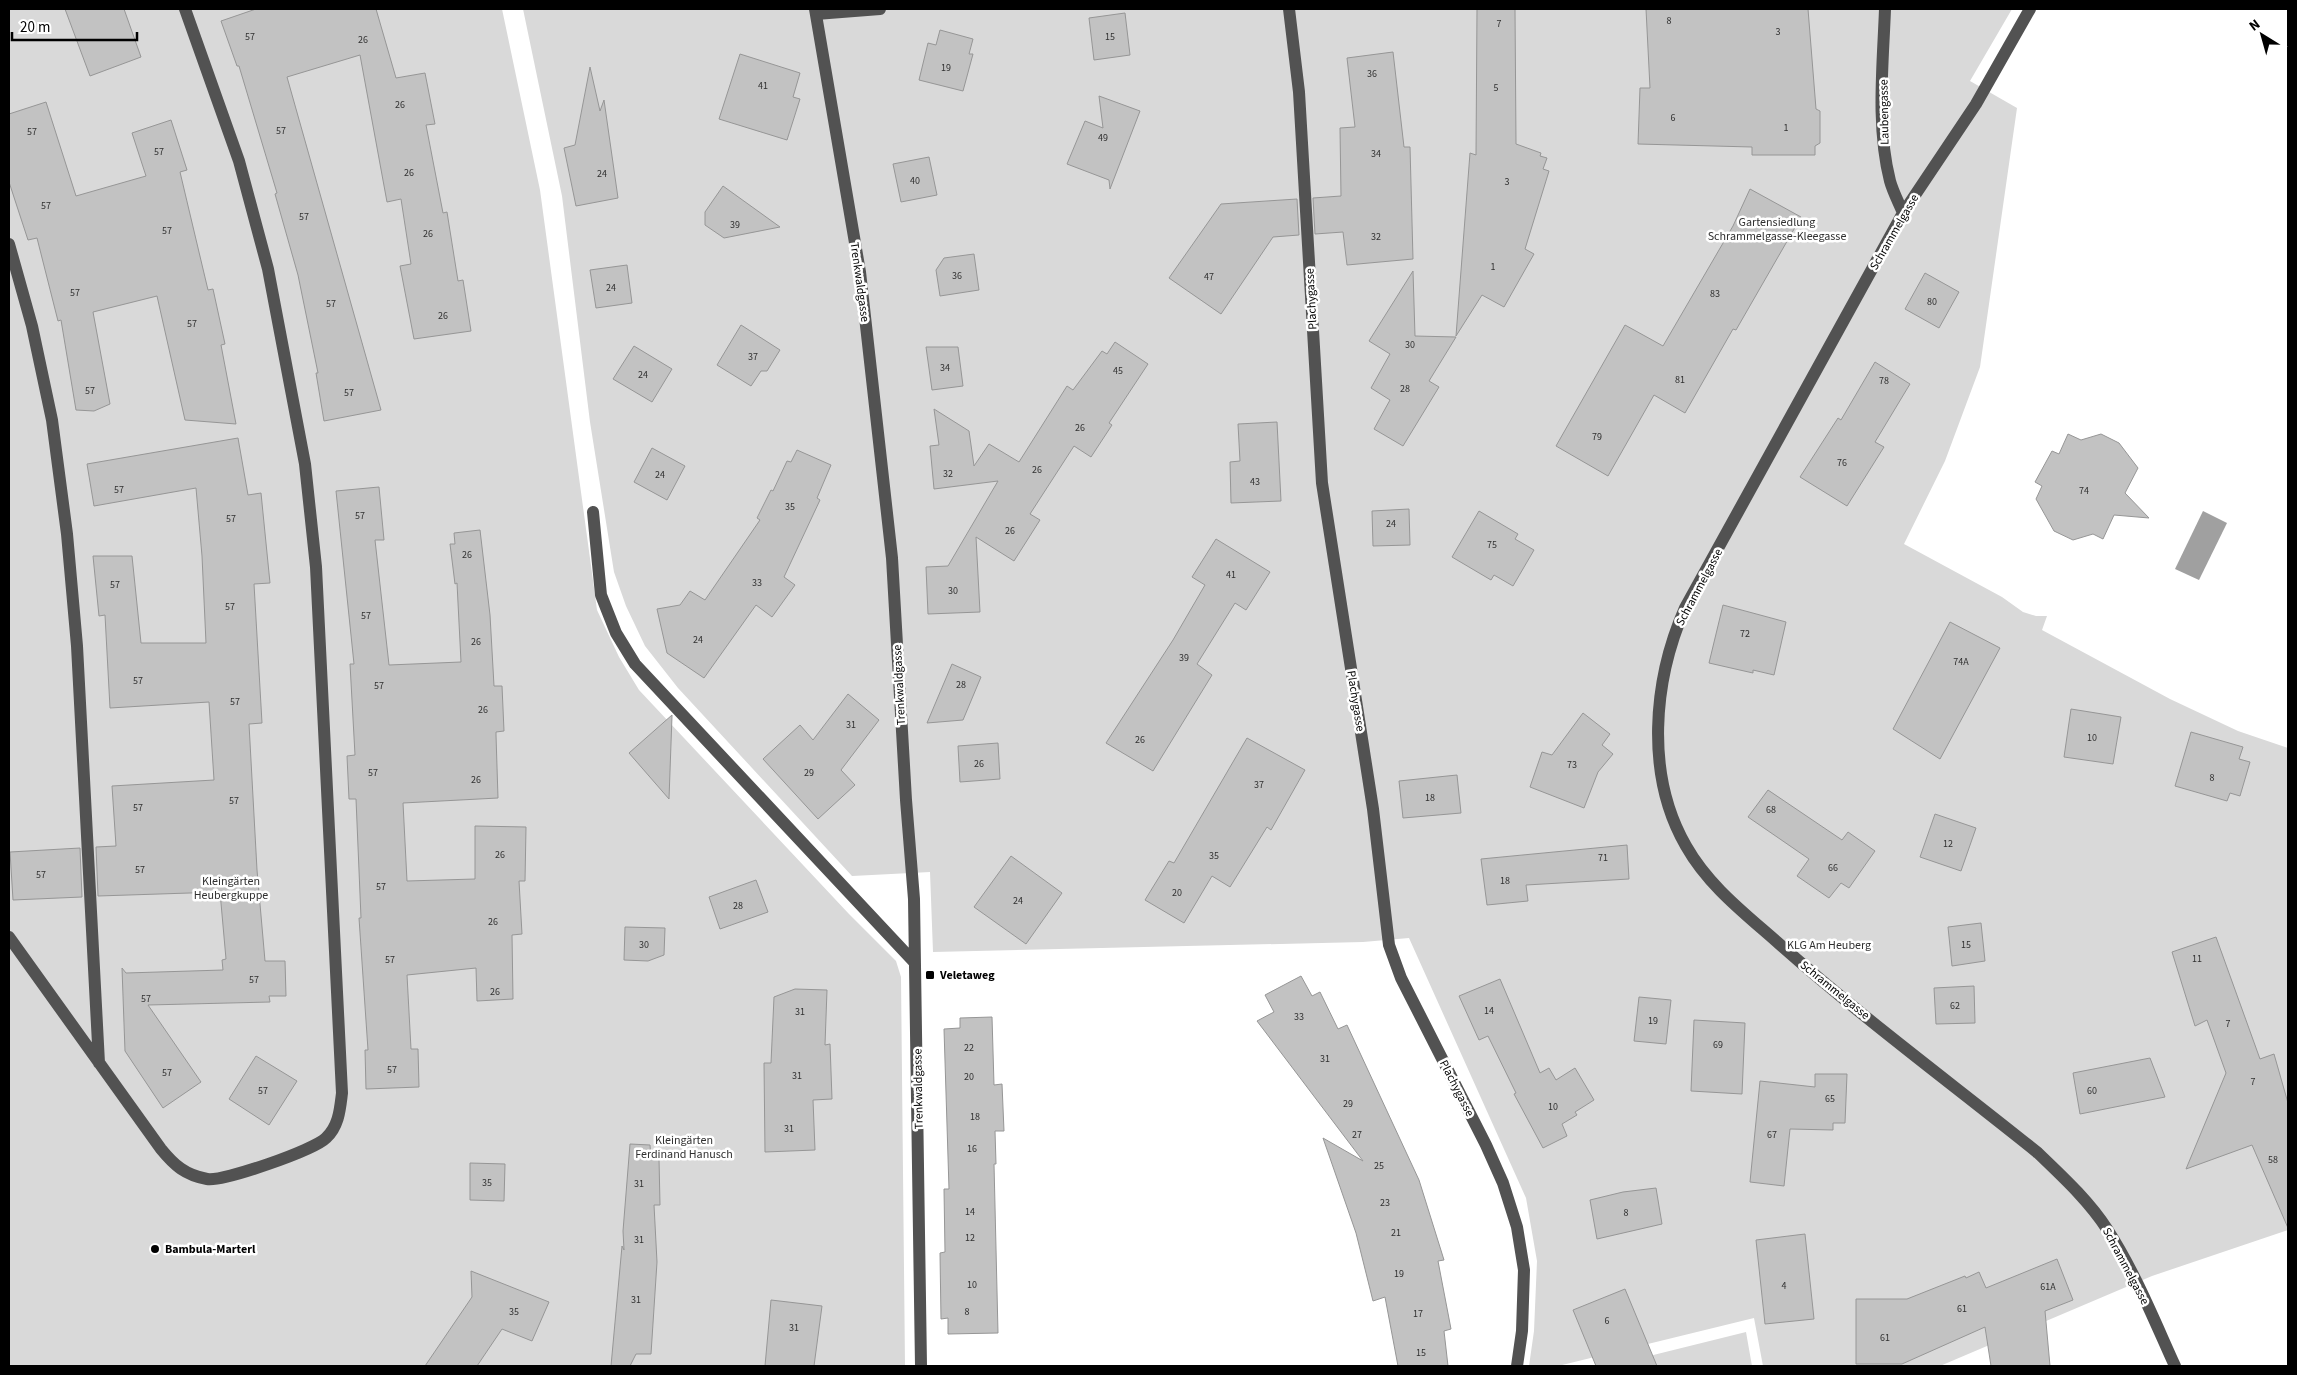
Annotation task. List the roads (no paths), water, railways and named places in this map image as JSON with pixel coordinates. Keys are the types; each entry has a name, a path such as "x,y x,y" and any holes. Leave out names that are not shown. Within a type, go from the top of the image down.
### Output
{"street":[{"path":"9,937 174,1165 188,1174 209,1180 234,1175 306,1149 326,1139 338,1121 342,1093 322,664 316,567 305,464 268,270 239,161 185,9"},
{"path":"816,11 880,9"},
{"name":"Plachygasse","path":"1289,9 1299,92 1322,483 1373,809 1389,945 1401,978 1490,1153 1503,1183 1517,1227 1524,1270 1522,1331 1517,1366"},
{"name":"Laubengasse","path":"1885,9 1882,112 1885,151 1890,182 1903,213"},
{"name":"Schrammelgasse","path":"2030,9 1976,104 1903,213 1697,585 1676,628 1663,686 1658,729 1663,779 1670,813 1685,845 1704,874 1723,894 1804,966 2038,1153 2084,1200 2107,1229 2127,1264 2175,1366"},
{"name":"Trenkwaldgasse","path":"816,11 860,272 892,558 905,790 914,899 921,1366"},
{"path":"9,244 32,326 50,411 67,534 77,646 99,1063"},
{"path":"593,512 601,595 616,632 635,664 915,963"}],"place":[{"name":"Veletaweg","path":"930,975"},
{"name":"Bambula-Marterl","path":"155,1249"}],"park label":[{"name":"Gartensiedlung Schrammelgasse-Kleegasse","path":"1777,229"},
{"name":"Kleingärten Heubergkuppe","path":"231,888"},
{"name":"KLG Am Heuberg","path":"1829,945"},
{"name":"Kleingärten Ferdinand Hanusch","path":"684,1147"}]}
